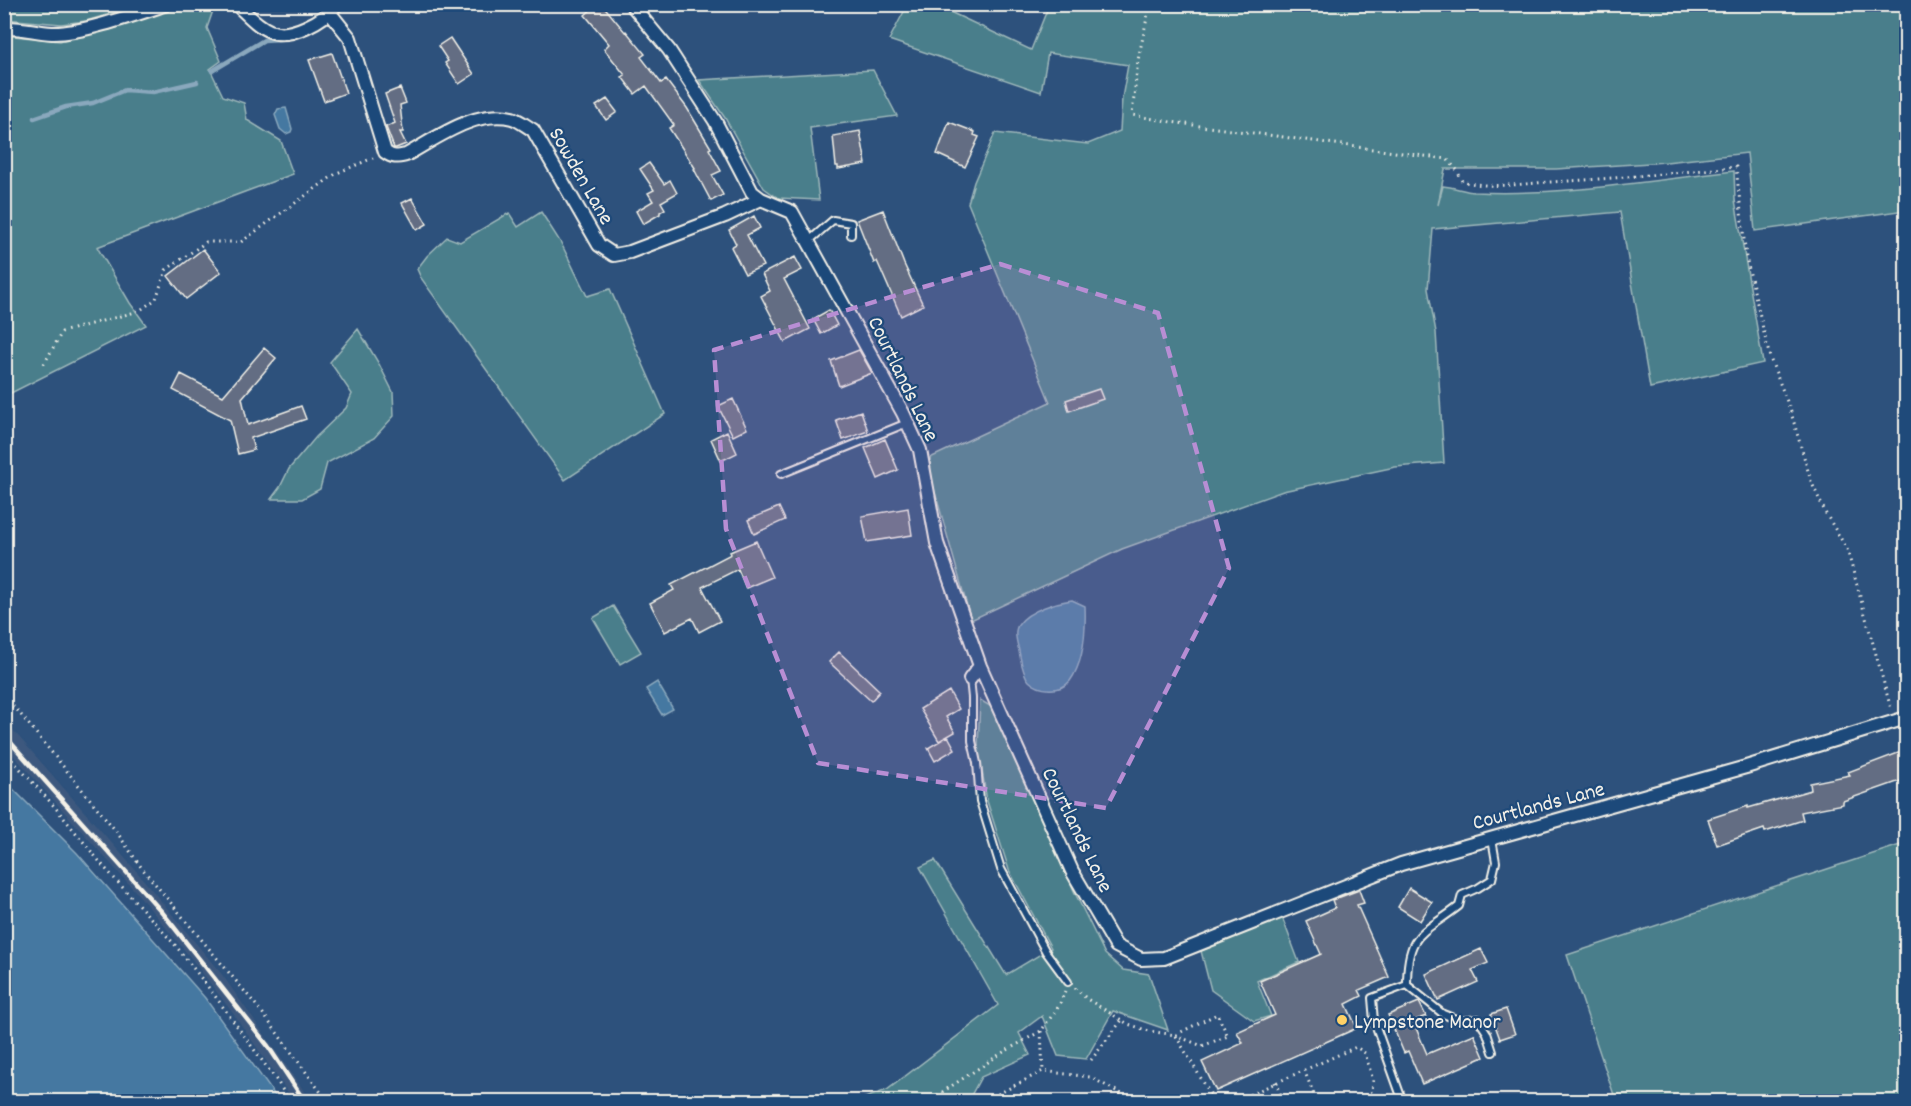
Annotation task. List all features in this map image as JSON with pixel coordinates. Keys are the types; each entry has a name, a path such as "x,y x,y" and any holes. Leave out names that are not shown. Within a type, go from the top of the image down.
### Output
{"street":[{"path":"4,28 63,32 104,23 166,4"},
{"path":"236,4 269,31 277,33 305,27 319,21 334,9 350,38 385,152"},
{"path":"631,4 669,50 715,121 752,192 760,199"},
{"name":"Sowden Lane","path":"385,152 397,157 406,155 473,120 491,117 514,118 532,130 599,245 614,255 630,252 725,216 760,199"},
{"name":"Courtlands Lane","path":"760,199 792,212 908,423 920,450 938,543 980,666 1072,871 1116,946 1142,959 1164,958 1401,864 1746,767 1901,720"},
{"path":"970,679 980,666"}],"lane":[{"path":"809,241 833,220 851,223 851,235"},
{"path":"781,474 908,423"},
{"path":"970,679 972,741 977,763 980,801 1001,869 1046,952 1068,982"},
{"path":"1407,985 1407,963 1411,945 1428,926 1459,906 1462,895 1492,879 1496,862 1492,839"},
{"path":"1407,985 1443,1014 1461,1021 1478,1019 1487,1033 1493,1052"},
{"path":"1403,1101 1374,1021 1372,998 1407,985"}],"path":[{"path":"1150,4 1138,60 1132,115 1447,159 1457,170 1462,181 1473,184 1506,185 1613,179 1736,167 1746,257 1770,358 1790,409 1811,481 1847,549 1901,720"},
{"path":"44,364 62,332 139,311 156,300 166,270 206,242 241,242 337,173 385,152"},
{"path":"4,698 17,710 96,806 141,867 261,1011 328,1101"},
{"path":"4,751 176,946 290,1101"},
{"path":"927,1101 1041,1031 1059,1005 1068,982 1087,999 1122,1020 1149,1031 1175,1035 1202,1046 1228,1036 1217,1014 1175,1035"},
{"path":"1091,1060 1122,1020"},
{"path":"1041,1031 1043,1071"},
{"path":"1175,1035 1215,1101"},
{"path":"1233,1101 1356,1047 1365,1053 1373,1080 1372,1092 1351,1101"},
{"path":"1304,1070 1317,1101"},
{"path":"989,1101 1043,1071 1090,1077 1137,1101"},
{"path":"1275,1082 1284,1101"}],"highlighted area":[{"path":"1000,264 1158,313 1229,568 1106,808 818,763 726,529 714,350"}],"shaded area":[{"path":"286,108 292,129 286,134 280,129 275,115 278,109"},
{"path":"1072,600 1085,606 1085,635 1079,664 1066,685 1055,689 1038,687 1029,681 1023,670 1016,637 1017,627 1036,611"},
{"path":"657,682 673,709 662,715 646,689"},
{"path":"5,721 137,872 223,976 311,1101 294,1101 235,1016 191,958 137,893 5,746"},
{"path":"5,781 77,853 205,998 279,1101 5,1101"}],"green space":[{"path":"5,4 140,5 86,21 61,24 5,19"},
{"path":"908,4 950,5 948,11 1031,50 1049,5 1906,5 1906,210 1755,231 1747,153 1666,162 1556,169 1445,169 1438,205 1443,186 1474,192 1539,192 1604,187 1734,171 1735,200 1763,363 1650,388 1620,212 1433,229 1428,289 1436,332 1444,463 1395,467 1283,491 1122,549 971,620 931,478 930,458 1050,402 968,203 974,182 995,133 1088,144 1120,131 1122,98 1128,65 1048,53 1041,92 889,40"},
{"path":"179,5 215,5 207,28 221,61 210,69 223,96 244,103 247,120 281,141 293,174 97,247 130,303 146,325 5,396 5,35 60,41"},
{"path":"873,70 897,116 810,128 819,200 778,198 764,188 725,118 699,80"},
{"path":"541,212 561,243 587,296 610,289 665,414 565,480 421,278 417,269 447,237 460,242 509,213 518,227"},
{"path":"358,329 393,392 394,416 374,438 327,463 320,489 302,499 271,499 289,469 316,437 346,408 352,394 330,362"},
{"path":"613,606 641,652 620,664 593,618"},
{"path":"980,700 995,709 1019,757 1074,891 1105,954 1123,970 1149,974 1168,1030 1113,1011 1086,1059 1058,1056 1042,1016 1019,1033 1030,1055 981,1077 968,1101 854,1102 887,1090 998,1005 920,867 935,860 1006,975 1051,948 1009,870 987,801 978,746"},
{"path":"1906,843 1906,1101 1616,1101 1567,955"},
{"path":"1282,917 1299,962 1257,981 1271,1016 1254,1021 1211,990 1201,951"}],"building":[{"path":"597,4 602,4 626,31 645,54 641,57 661,83 666,80 687,108 711,148 709,149 721,171 712,175 723,195 711,201 695,168 669,128 674,125 646,86 635,94 622,77 625,75 604,49 609,44 585,15"},
{"path":"450,38 474,74 459,84 445,63 448,61 438,46"},
{"path":"332,53 346,93 324,101 309,60"},
{"path":"400,88 406,103 400,105 403,132 400,132 406,144 394,148 386,127 395,123 385,94"},
{"path":"607,99 617,112 606,120 596,106"},
{"path":"949,122 975,132 974,135 979,137 965,167 937,154"},
{"path":"860,131 866,164 838,169 833,136"},
{"path":"649,163 664,184 670,180 677,193 661,202 665,209 643,224 636,211 653,201 648,193 654,190 640,169"},
{"path":"412,198 427,224 417,230 402,203"},
{"path":"883,210 923,305 901,316 877,261 874,263 857,220"},
{"path":"754,216 760,228 747,235 763,266 745,274 731,247 736,244 729,230"},
{"path":"203,249 221,272 186,299 168,276"},
{"path":"795,257 802,270 784,279 810,329 785,342 761,296 770,291 762,274"},
{"path":"829,310 837,325 821,334 813,319"},
{"path":"264,348 276,358 242,398 248,425 301,406 306,419 251,438 254,450 238,454 230,420 173,390 181,374 223,396"},
{"path":"859,350 872,373 839,386 831,361"},
{"path":"1099,389 1103,399 1069,411 1066,400"},
{"path":"733,399 747,429 733,436 718,406"},
{"path":"861,411 868,431 843,440 836,420"},
{"path":"727,431 737,453 721,461 711,439"},
{"path":"885,439 898,470 878,479 865,448"},
{"path":"779,507 785,520 754,534 748,520"},
{"path":"908,508 912,535 867,542 862,516"},
{"path":"756,541 772,577 746,588 738,569 702,587 720,621 699,632 692,618 665,632 650,603 674,590 671,585 731,554 730,552"},
{"path":"839,652 880,691 871,701 829,662"},
{"path":"949,691 959,709 946,717 955,732 939,741 920,709"},
{"path":"948,736 955,749 935,761 928,748"},
{"path":"1906,750 1906,779 1843,801 1843,804 1801,812 1803,820 1765,832 1764,829 1717,845 1708,819 1811,790 1810,783 1850,775 1848,772"},
{"path":"1409,888 1432,902 1420,921 1398,907"},
{"path":"1359,890 1364,903 1357,905 1389,977 1359,990 1362,996 1346,1004 1357,1028 1216,1091 1202,1062 1243,1043 1237,1032 1275,1015 1260,981 1321,954 1306,921 1335,908 1332,900"},
{"path":"1481,949 1488,963 1472,970 1478,982 1438,1000 1426,974"},
{"path":"1419,1002 1426,1016 1413,1021 1427,1054 1474,1034 1484,1057 1422,1084 1408,1051 1404,1053 1388,1015"},
{"path":"1506,1009 1515,1034 1500,1039 1491,1014"}],"waterway":[{"path":"212,71 264,40 280,39"},
{"path":"34,118 66,107 93,103 125,90 153,92 197,82"}],"railway":[{"path":"4,735 162,912 268,1046 305,1102"}],"place":[{"name":"Lympstone Manor","path":"1342,1020"}]}
